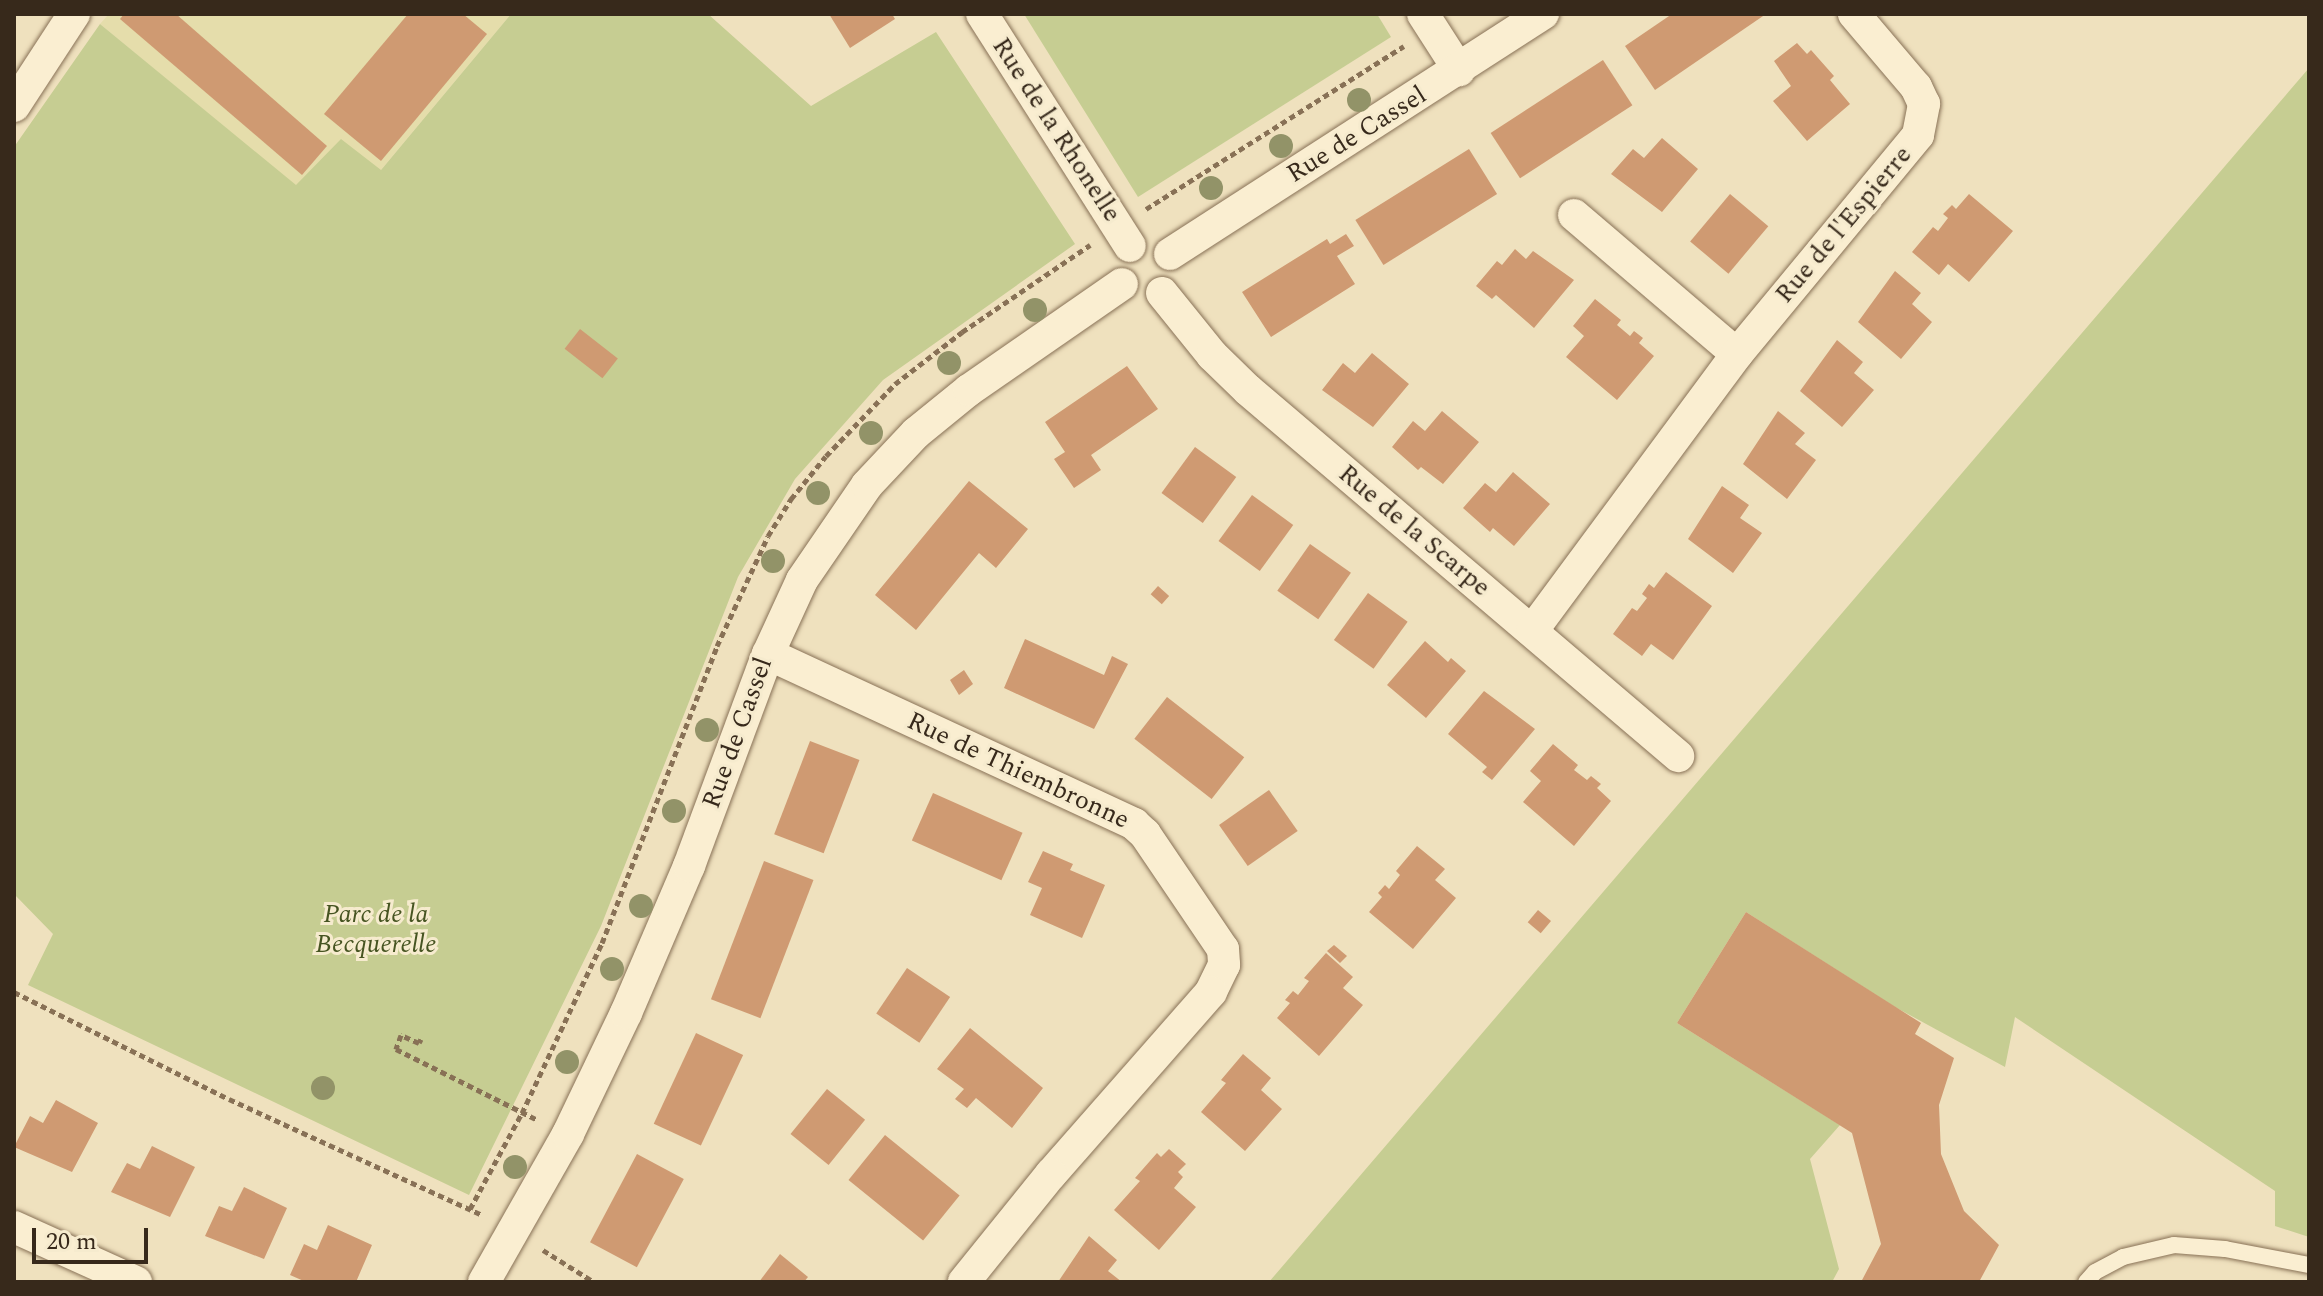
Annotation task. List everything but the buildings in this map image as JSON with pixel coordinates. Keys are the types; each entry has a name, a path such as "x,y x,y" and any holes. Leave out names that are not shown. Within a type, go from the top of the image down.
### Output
{"street":[{"path":"14,106 74,14"},
{"name":"Rue de la Rhonelle","path":"982,14 1124,236"},
{"name":"Rue de Cassel","path":"1170,254 1543,14"},
{"name":"Rue de l'Espierre","path":"1532,631 1737,354 1918,135 1924,104 1916,87 1854,14"},
{"path":"1428,21 1459,70"},
{"path":"1574,215 1737,354"},
{"path":"1124,236 1162,245 1170,254 1174,272 1162,293 1142,298 1133,295 1122,284 1118,263 1124,236"},
{"name":"Rue de Cassel","path":"484,1282 568,1134 672,907 768,654 802,580 845,513 891,457 969,390 1122,284"},
{"name":"Rue de la Scarpe","path":"1162,293 1230,374 1678,756"},
{"name":"Rue de Thiembronne","path":"768,654 1134,824 1154,847 1223,949 1224,965 1211,992 1051,1174 964,1282"},
{"path":"14,1227 136,1282"}],"lane":[{"path":"2086,1282 2095,1272 2123,1257 2174,1245 2225,1249 2309,1265"}],"path":[{"path":"470,1209 522,1113 602,943 723,634 768,536 791,499 826,456 895,384 962,332 1124,236 1428,21"},
{"path":"14,992 229,1099 470,1209 514,1232 594,1282"},
{"path":"421,1039 419,1043 401,1035 396,1049 568,1134"}],"shaded area":[{"path":"109,14 511,14 380,171 296,186 100,24"}],"green space":[{"name":"Parc de la Becquerelle","path":"511,14 708,14 811,106 936,32 1075,244 883,380 795,479 738,577 601,926 469,1195 28,985 53,934 14,894 14,147 100,24 296,185 341,139 381,170"},
{"path":"1024,14 1377,14 1391,37 1138,197"},
{"path":"2309,68 2309,1237 2275,1226 2275,1191 2015,1017 2005,1067 1895,1007 1746,912 1677,1023 1840,1125 1810,1159 1839,1269 1832,1282 1269,1282"}]}
